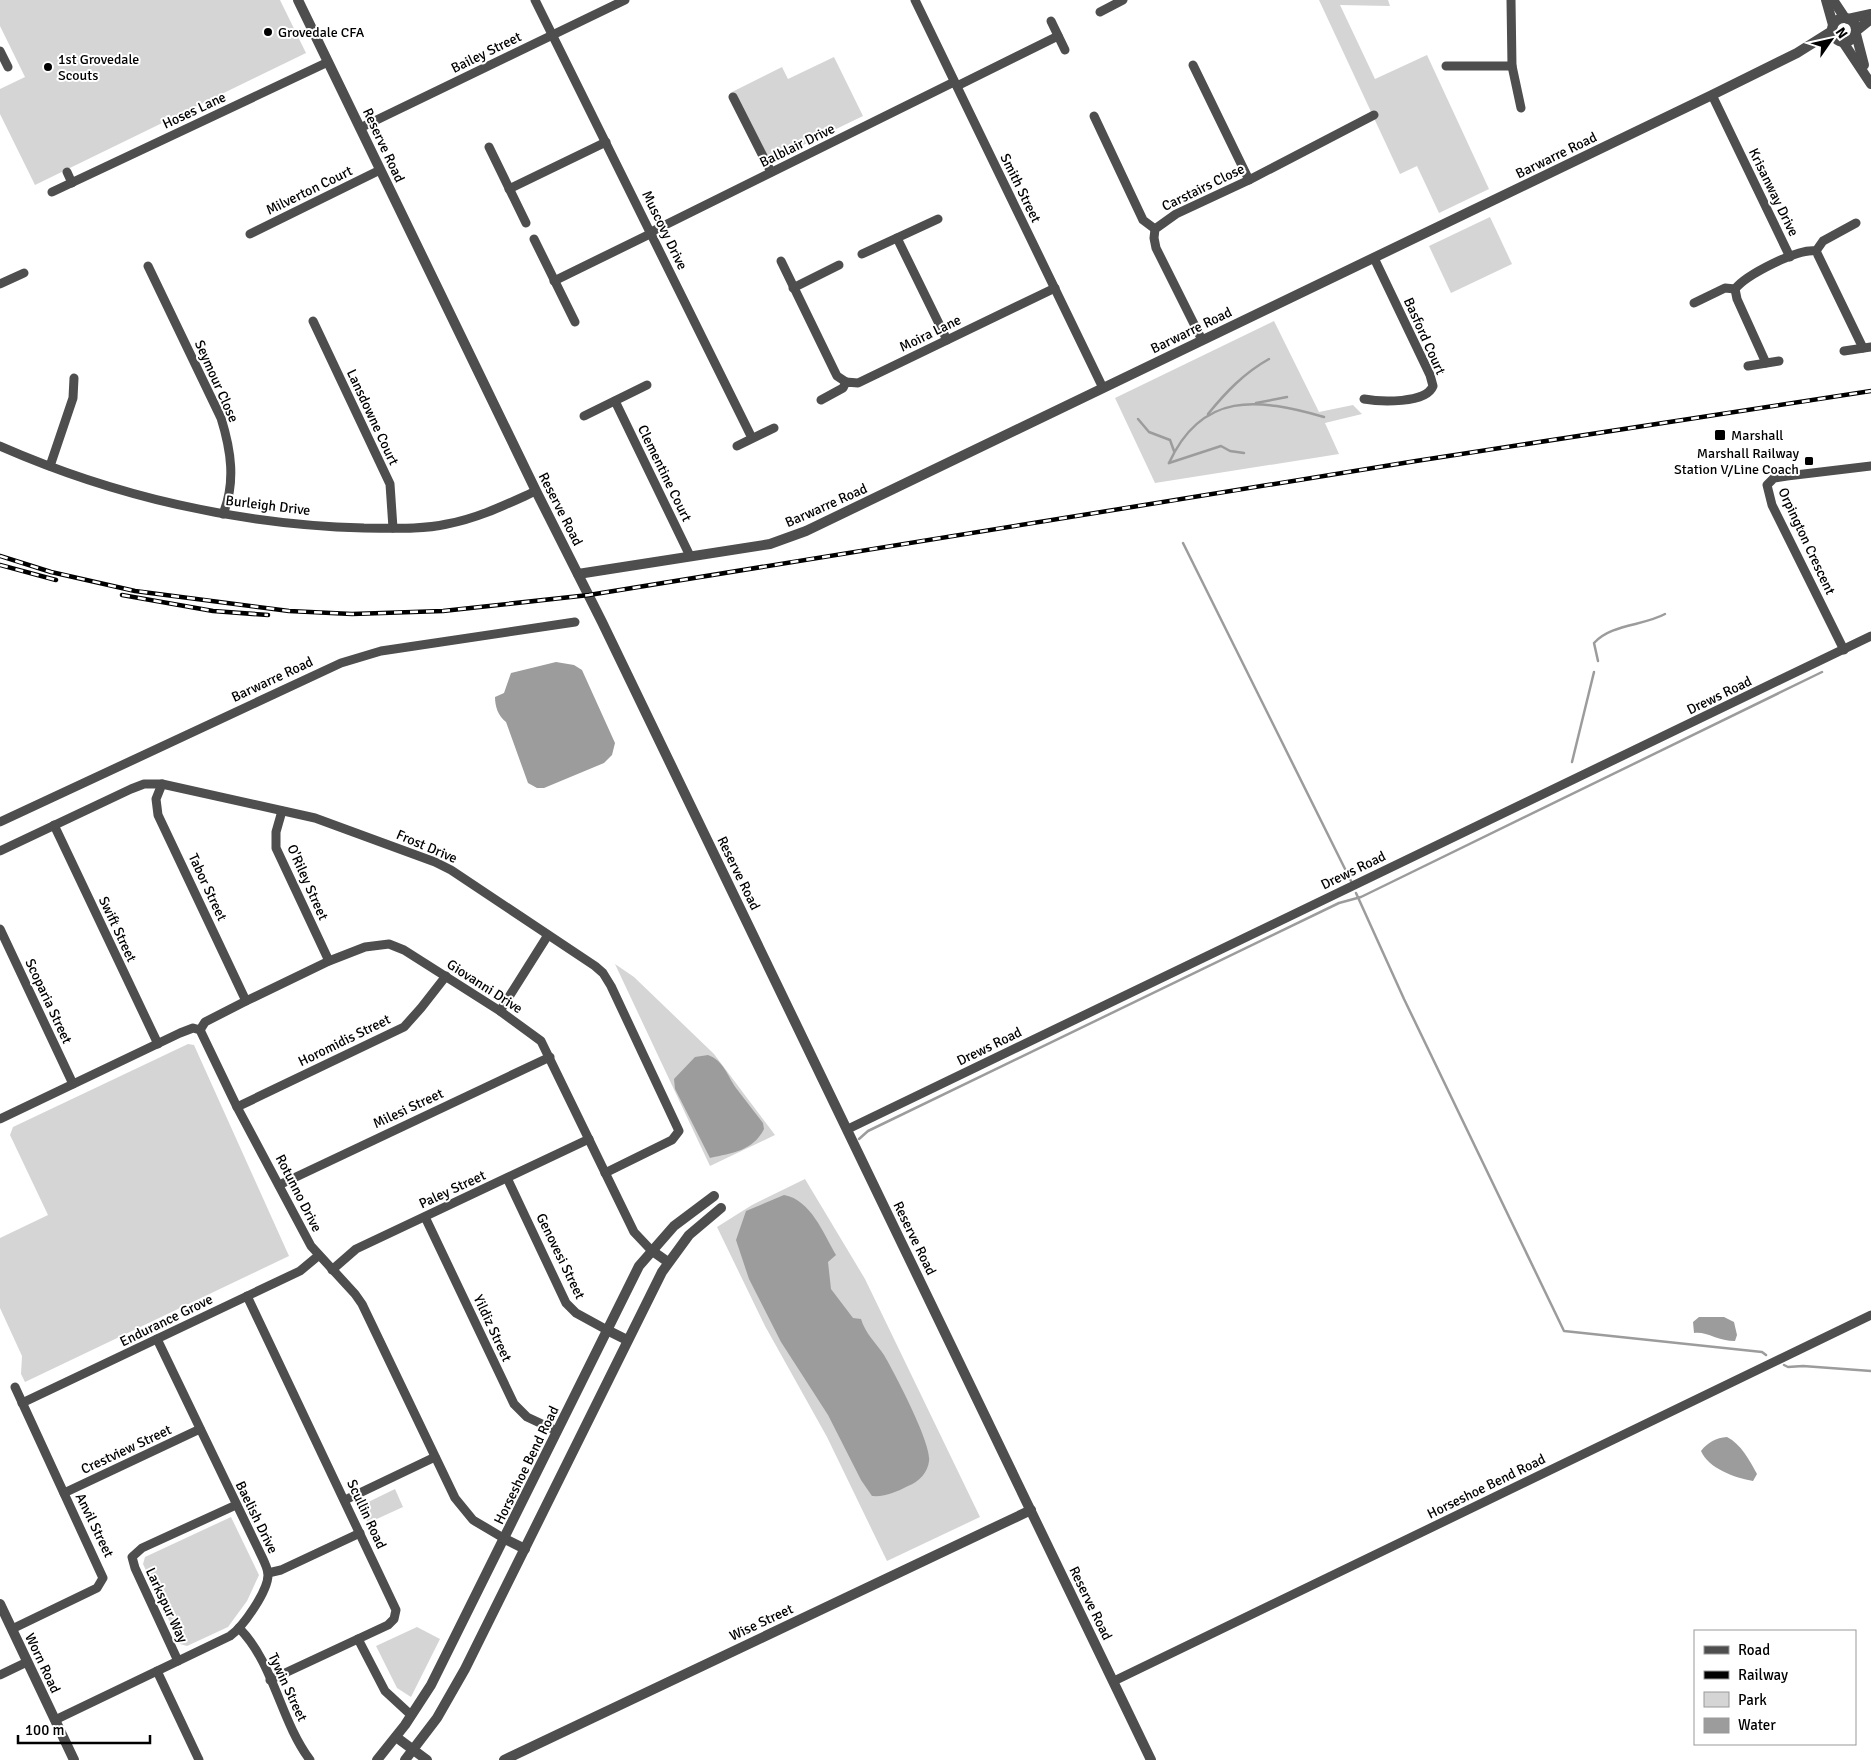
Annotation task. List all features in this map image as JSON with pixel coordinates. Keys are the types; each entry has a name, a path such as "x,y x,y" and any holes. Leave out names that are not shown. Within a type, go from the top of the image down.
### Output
{"street":[{"name":"Reserve Road","path":"298,0 848,1129 1151,1760"},
{"name":"Muscovy Drive","path":"535,0 752,438"},
{"name":"Bailey Street","path":"360,128 625,0"},
{"name":"Smith Street","path":"916,0 1103,388"},
{"path":"1100,12 1123,0"},
{"path":"1511,0 1512,66 1521,108"},
{"path":"1826,0 1832,28 1840,42 1869,80"},
{"path":"1833,0 1847,19 1853,22 1869,80"},
{"path":"1832,28 1838,20 1871,14"},
{"path":"1840,42 1851,40 1856,32 1871,19"},
{"path":"1051,21 1065,50"},
{"name":"Barwarre Road","path":"578,574 770,544 806,532 1797,53 1824,38 1832,28"},
{"name":"Balblair Drive","path":"554,281 771,172 1058,36"},
{"name":"Barwarre Road","path":"1797,53 1840,42"},
{"path":"0,51 8,67"},
{"name":"Hoses Lane","path":"52,192 328,62"},
{"path":"1193,65 1249,180"},
{"path":"1446,66 1512,66"},
{"name":"Krisanway Drive","path":"1694,303 1725,288 1735,289 1741,281 1790,257 1712,94"},
{"path":"733,97 771,172"},
{"name":"Carstairs Close","path":"1202,340 1156,248 1155,229 1176,214 1249,180 1374,115"},
{"path":"1094,116 1143,220 1155,229"},
{"path":"509,189 606,142"},
{"path":"488,147 526,223"},
{"name":"Milverton Court","path":"250,234 380,170"},
{"path":"67,172 72,183"},
{"path":"862,254 938,219"},
{"path":"1816,251 1823,241 1856,222"},
{"path":"898,238 947,340"},
{"path":"534,239 575,322"},
{"path":"1790,257 1808,250 1816,251"},
{"path":"1816,251 1867,348 1844,351"},
{"name":"Basford Court","path":"1364,399 1384,402 1419,397 1430,392 1432,386 1430,375 1374,258"},
{"path":"780,261 834,370 846,382"},
{"path":"793,288 839,265"},
{"name":"Seymour Close","path":"148,266 221,418 231,462 230,498 223,514"},
{"path":"0,284 24,273"},
{"name":"Moira Lane","path":"821,400 843,388 846,382 858,383 1055,288"},
{"path":"1735,289 1737,299 1766,363"},
{"name":"Lansdowne Court","path":"313,321 390,484 393,528"},
{"path":"1748,366 1779,361"},
{"path":"50,466 73,398 74,378"},
{"path":"584,416 647,385"},
{"name":"Clementine Court","path":"615,401 690,556"},
{"path":"737,446 774,428"},
{"name":"Burleigh Drive","path":"0,446 50,466 141,495 223,514 276,523 393,528 445,525 468,519 536,491"},
{"name":"Orpington Crescent","path":"1844,650 1772,505 1767,485 1774,478 1871,466"},
{"name":"Barwarre Road","path":"0,822 341,663 381,651 575,622"},
{"name":"Drews Road","path":"848,1129 1871,636"},
{"name":"Frost Drive","path":"0,851 131,789 144,784 162,784 315,818 443,866 594,966 607,978 679,1128 677,1136 672,1140 605,1173"},
{"name":"Tabor Street","path":"162,784 156,799 158,815 246,1001"},
{"name":"O'Riley Street","path":"282,811 276,832 276,848 329,961"},
{"name":"Swift Street","path":"54,826 158,1044"},
{"name":"Scoparia Street","path":"0,928 73,1084"},
{"path":"500,1011 548,935"},
{"name":"Giovanni Drive","path":"200,1030 205,1022 329,961 365,947 389,944 404,950 534,1035 550,1057 634,1232 651,1250"},
{"name":"Horomidis Street","path":"237,1107 404,1027 446,976"},
{"path":"0,1119 193,1028 200,1030"},
{"name":"Rotunno Drive","path":"200,1030 237,1107 318,1256 355,1294 362,1304 460,1506 479,1524 505,1539"},
{"name":"Milesi Street","path":"278,1185 550,1057"},
{"name":"Paley Street","path":"332,1270 356,1249 589,1139"},
{"name":"Genovesi Street","path":"507,1178 566,1303 576,1314 608,1330"},
{"name":"Horseshoe Bend Road","path":"377,1760 412,1715 431,1684 505,1539 635,1274 651,1250 680,1220 714,1196"},
{"path":"405,1760 437,1718 459,1681 626,1340 668,1262 695,1230 721,1208"},
{"name":"Yildiz Street","path":"424,1217 514,1404 524,1415 557,1431"},
{"path":"651,1250 668,1262"},
{"name":"Endurance Grove","path":"22,1403 300,1271 318,1256"},
{"name":"Scullin Road","path":"247,1296 395,1605 396,1614 389,1624 270,1680"},
{"name":"Horseshoe Bend Road","path":"1114,1681 1871,1315"},
{"path":"608,1330 626,1340"},
{"name":"Baelish Drive","path":"55,1720 227,1638 239,1628 257,1603 266,1582 268,1573 157,1339"},
{"name":"Anvil Street","path":"12,1629 95,1589 103,1581 102,1572 15,1386"},
{"name":"Crestview Street","path":"64,1493 200,1429"},
{"path":"345,1500 435,1457"},
{"name":"Larkspur Way","path":"178,1661 135,1568 132,1557 142,1548 236,1505"},
{"name":"Wise Street","path":"504,1760 1031,1510"},
{"path":"268,1573 281,1570 360,1533"},
{"path":"505,1539 525,1549"},
{"name":"Worn Road","path":"0,1604 74,1760"},
{"name":"Tywin Street","path":"239,1628 252,1642 302,1748 310,1760"},
{"path":"358,1639 385,1691 412,1715"},
{"path":"0,1674 27,1662"},
{"path":"157,1671 199,1760"},
{"path":"396,1737 426,1760"}],"green space":[{"path":"0,0 280,0 306,53 35,185 0,114 0,89 25,77 0,26"},
{"path":"1319,0 1388,0 1390,6 1340,5 1375,79 1427,55 1489,189 1439,213 1417,166 1400,174"},
{"path":"834,57 863,116 766,163 730,93 782,67 788,79"},
{"path":"1490,217 1512,264 1451,293 1429,246"},
{"path":"1274,321 1319,412 1353,405 1362,414 1325,423 1339,454 1155,483 1115,398"},
{"path":"615,964 634,977 714,1054 775,1135 710,1166"},
{"path":"188,1044 194,1045 289,1256 25,1382 21,1374 22,1356 0,1308 0,1238 48,1215 10,1135 13,1127"},
{"path":"805,1179 865,1279 980,1517 887,1561 827,1437 765,1326 717,1227 752,1205"},
{"path":"395,1489 403,1507 368,1523 360,1506"},
{"path":"231,1517 259,1575 247,1601 228,1627 187,1646 180,1644 143,1564 145,1557"},
{"path":"417,1627 440,1639 411,1697 397,1688 376,1646"}],"water":[{"path":"556,662 574,665 582,670 615,743 612,755 604,763 544,788 537,788 528,783 506,722 498,711 495,697 504,693 511,673"},
{"path":"708,1055 722,1065 736,1088 763,1123 764,1129 748,1147 710,1158 675,1089 674,1079 695,1057"},
{"path":"784,1195 802,1203 821,1228 836,1255 828,1262 831,1289 853,1318 861,1319 868,1333 884,1355 896,1376 925,1440 929,1461 925,1473 916,1482 895,1492 882,1496 872,1496 861,1480 828,1415 781,1342 749,1279 736,1240 746,1211"},
{"path":"1699,1317 1724,1317 1734,1322 1737,1335 1735,1341 1703,1333 1694,1333 1693,1322"},
{"path":"1727,1437 1745,1453 1757,1474 1753,1481 1738,1477 1716,1467 1701,1451 1706,1445 1716,1439"}],"waterway":[{"path":"1208,414 1236,383 1251,370 1269,359"},
{"path":"1256,403 1287,397"},
{"path":"1169,463 1182,440 1198,423 1215,412 1234,406 1255,404 1277,406 1324,417"},
{"path":"1138,419 1149,432 1170,440 1174,451"},
{"path":"1169,463 1221,446 1230,451 1244,453"},
{"path":"1183,543 1351,881"},
{"path":"1598,661 1594,643 1601,637 1609,632 1665,614"},
{"path":"1572,762 1594,672"},
{"path":"859,1139 868,1131 1339,903 1361,897 1822,672"},
{"path":"1356,893 1404,999 1564,1331 1762,1352 1766,1355"},
{"path":"1784,1365 1788,1367 1803,1366 1871,1371"}],"railway":[{"path":"0,556 51,572 135,591 289,611 352,614 443,611 589,595 1416,461 1871,391"},
{"path":"0,565 56,580"},
{"path":"122,595 213,611 268,615"}],"place":[{"name":"Grovedale CFA","path":"268,32"},
{"name":"1st Grovedale Scouts","path":"48,67"},
{"name":"Marshall","path":"1720,435"},
{"name":"Marshall Railway Station V/Line Coach","path":"1809,461"}]}
